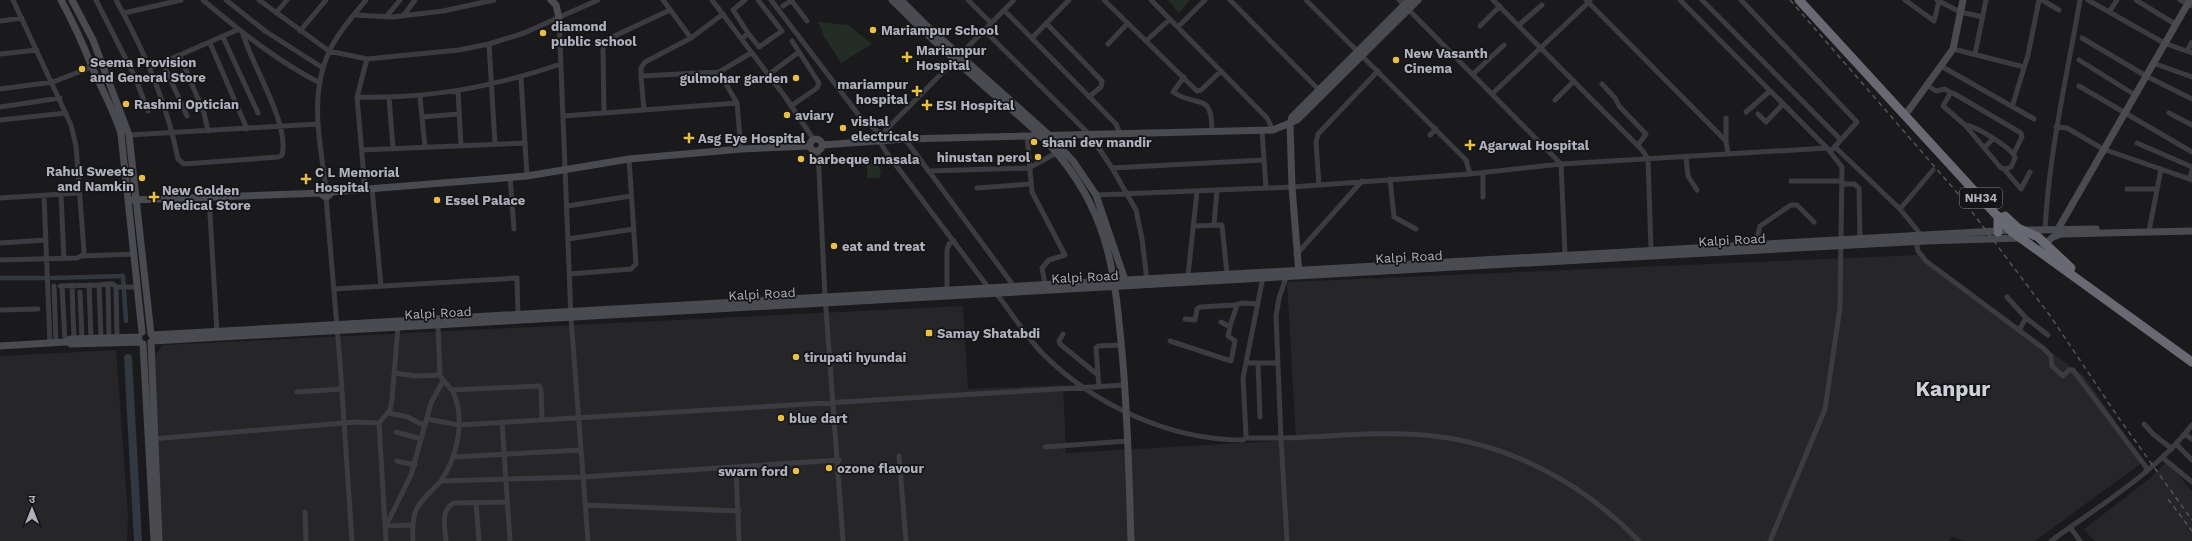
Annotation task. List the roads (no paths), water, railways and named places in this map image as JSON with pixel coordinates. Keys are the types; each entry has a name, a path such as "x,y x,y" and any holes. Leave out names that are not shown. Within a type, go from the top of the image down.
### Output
{"highway":[{"name":"NH34","path":"1802,1 2018,230 2020,238 2192,362"},
{"name":"NH34","path":"1907,112 1998,216 2018,230 2038,237 2071,269 2192,356"},
{"path":"1998,216 1998,232"}],"main road":[{"path":"61,0 85,45 92,67 116,114 121,134 152,338 154,541"},
{"path":"72,0 102,63 129,135 141,339 152,439 159,541"},
{"path":"892,0 1049,135 1073,161 1096,195 1126,283"},
{"path":"901,0 957,57 1041,136 1056,153 1087,195 1096,214 1115,284 1125,385 1132,541"},
{"path":"1299,273 1296,255 1292,187 1290,124 1292,117 1322,93 1406,4 1418,0"},
{"path":"1907,112 1953,49 1963,0"},
{"path":"555,2 559,18"},
{"path":"2038,252 2058,231 2175,24 2190,3"},
{"path":"812,143 812,150 880,137 905,139 1262,131 1273,130 1290,124"},
{"path":"132,200 326,192 510,178 629,159 812,143 819,140 820,148"},
{"name":"Kalpi Road","path":"826,299 996,293 1115,284 1188,276 1299,273 1755,247 1916,241 1923,238 2018,230 2058,231 2104,229 2113,232 2192,231"},
{"name":"Kalpi Road","path":"1841,243 1860,239 2020,238"},
{"name":"Kalpi Road","path":"1299,273 1651,249 1755,247"},
{"name":"Kalpi Road","path":"1147,281 1263,277 1287,273"},
{"name":"Kalpi Road","path":"338,328 438,325 572,314 826,299 1013,285 1115,284"},
{"name":"Kalpi Road","path":"69,341 71,344 217,334 338,328 518,315 572,314"},
{"name":"Kalpi Road","path":"141,339 147,331 152,338"},
{"name":"Kalpi Road","path":"0,346 53,343 91,338 141,339"}],"street":[{"path":"13,0 53,82 71,125 76,146 84,250 82,256"},
{"path":"96,0 135,77 148,111"},
{"path":"116,0 137,37 150,68 173,132 178,159 184,164 280,156 283,151 282,127 248,50 243,34"},
{"path":"124,13 181,0"},
{"path":"203,0 237,30 273,55 320,83"},
{"path":"226,0 266,31 323,68"},
{"path":"259,0 329,51 367,59 459,50 489,44 524,33 598,0"},
{"path":"276,13 287,0"},
{"path":"300,31 326,0"},
{"path":"352,541 338,328 317,108 323,68 329,51 365,0"},
{"path":"386,17 400,0"},
{"path":"403,16 415,0"},
{"path":"354,15 386,17 403,16 443,11 493,0"},
{"path":"663,0 691,38"},
{"path":"712,0 791,106 812,143"},
{"path":"744,0 733,10 759,47 782,31 758,0"},
{"path":"771,0 861,118 880,137 988,287"},
{"path":"783,6 792,0 807,21"},
{"path":"968,0 991,23"},
{"path":"880,137 1014,0"},
{"path":"1032,38 1069,0"},
{"path":"1104,0 1198,91 1220,71"},
{"path":"1151,0 1267,118 1273,130"},
{"path":"1178,27 1205,0"},
{"path":"1230,0 1322,93"},
{"path":"1306,0 1466,160 1470,174"},
{"path":"1493,0 1638,145 1648,159 1651,249"},
{"path":"1680,0 1828,150 1842,167 1840,308 1825,409 1770,541"},
{"path":"1702,0 1841,140"},
{"path":"1096,195 1292,187 1483,173 1560,164 1728,154 1828,150 1835,146 1857,122 1741,0"},
{"path":"1905,0 1934,21 1938,1 1960,12 1983,17"},
{"path":"1975,54 1986,0"},
{"path":"2012,108 2024,67 2039,0"},
{"path":"2042,0 2059,10"},
{"path":"2045,230 2047,196 2056,127 2080,0"},
{"path":"2088,0 2164,43 2189,52 2192,42"},
{"path":"2109,12 2117,0"},
{"path":"2136,0 2175,24"},
{"path":"2180,0 2190,3"},
{"path":"1492,94 1588,1 1726,141"},
{"path":"1406,4 1560,164 1565,254"},
{"path":"1519,26 1542,5"},
{"path":"1480,26 1500,6"},
{"path":"604,113 603,50 606,40 670,10"},
{"path":"1004,10 1116,124 1120,134"},
{"path":"644,110 641,68 645,62 691,38 723,14"},
{"path":"0,21 22,18"},
{"path":"559,18 572,314 588,541"},
{"path":"1146,41 1170,19"},
{"path":"1046,23 1102,81 1102,87 1090,97"},
{"path":"1108,44 1128,23"},
{"path":"150,68 237,30"},
{"path":"984,30 1090,135 1112,168 1136,210 1142,239 1147,281"},
{"path":"742,39 748,33"},
{"path":"223,37 258,113"},
{"path":"2082,38 2146,76 2192,99"},
{"path":"791,106 817,88 819,83 792,41"},
{"path":"210,43 247,129"},
{"path":"489,44 495,144"},
{"path":"1473,74 1504,45"},
{"path":"1953,49 2024,67"},
{"path":"0,54 37,50"},
{"path":"768,75 799,52"},
{"path":"641,76 719,72 751,53"},
{"path":"180,56 204,113 208,131"},
{"path":"367,59 357,97 362,150 369,188 381,286"},
{"path":"2079,60 2134,95"},
{"path":"0,89 53,82 102,63"},
{"path":"163,63 187,116"},
{"path":"2153,63 2192,78"},
{"path":"357,97 389,98 458,91 521,78 561,64"},
{"path":"1941,66 2012,108 2034,119"},
{"path":"1320,185 1316,142 1318,134 1378,71"},
{"path":"719,72 737,103 741,149"},
{"path":"521,78 527,176"},
{"path":"1184,78 1173,92 1200,101 1208,107 1212,115 1212,132"},
{"path":"1555,100 1574,81"},
{"path":"1602,84 1615,98 1619,106 1646,134 1638,145"},
{"path":"1927,85 1936,91 1944,89 2021,133 2021,139 2014,153 2015,159 2011,167 2004,169"},
{"path":"2079,86 2192,152"},
{"path":"458,91 461,146"},
{"path":"1746,112 1770,91"},
{"path":"1951,93 1943,106 1965,125 1988,154 2004,169 2021,189 2030,172"},
{"path":"420,96 425,147"},
{"path":"0,106 60,98"},
{"path":"389,98 393,148"},
{"path":"563,116 737,103"},
{"path":"1758,114 1766,122 1783,104"},
{"path":"0,120 66,113"},
{"path":"2169,113 2192,125"},
{"path":"422,117 459,114"},
{"path":"1726,118 1726,141 1728,154"},
{"path":"129,135 318,124"},
{"path":"1965,125 1972,127 2014,153"},
{"path":"2056,127 2067,128 2103,149 2161,170 2190,179 2192,171"},
{"path":"1430,135 1436,129"},
{"path":"1262,131 1266,188"},
{"path":"1027,136 1030,184 1033,196 1065,255 1049,260 1042,268 1045,284"},
{"path":"905,139 1013,285"},
{"path":"1984,148 1993,139"},
{"path":"362,150 525,143"},
{"path":"2136,143 2192,167"},
{"path":"1835,146 1900,209 1923,238"},
{"path":"820,148 826,299 839,460 843,541"},
{"path":"928,171 1029,168 1056,153"},
{"path":"1686,157 1687,173 1697,190"},
{"path":"570,274 634,268 636,264 629,159"},
{"path":"1112,168 1264,160"},
{"path":"1900,209 1933,170"},
{"path":"2149,231 2161,170"},
{"path":"1483,173 1483,197"},
{"path":"510,178 514,228"},
{"path":"1390,179 1394,217 1416,229"},
{"path":"1296,255 1362,181"},
{"path":"1791,181 1842,182 1854,184 1859,188 1860,239"},
{"path":"977,188 1030,184"},
{"path":"2126,189 2157,189"},
{"path":"1188,276 1197,190"},
{"path":"1214,224 1217,190"},
{"path":"0,198 79,193"},
{"path":"61,195 64,259"},
{"path":"44,196 53,343"},
{"path":"567,206 631,196"},
{"path":"209,197 217,334"},
{"path":"1755,247 1760,226 1790,205 1800,207 1814,222"},
{"path":"1194,226 1221,224 1223,227 1227,274"},
{"path":"568,239 634,229"},
{"path":"0,243 46,240"},
{"path":"948,290 947,250 949,244 954,241"},
{"path":"1916,241 1918,251 1926,261 2019,330 2051,356 2052,366 2063,376 2069,370 2073,370 2146,467 2146,472"},
{"path":"0,260 47,258 64,259 82,256 135,254"},
{"path":"1287,273 1276,310 1287,541"},
{"path":"1246,438 1243,378 1263,277"},
{"path":"334,289 517,278 518,315"},
{"path":"108,284 113,338"},
{"path":"49,286 113,284 116,287 138,287"},
{"path":"69,341 72,285"},
{"path":"89,285 91,338"},
{"path":"99,285 100,338"},
{"path":"62,286 69,341"},
{"path":"113,338 116,287"},
{"path":"80,292 82,339"},
{"path":"996,293 1042,352 1082,388 1126,412 1185,433 1218,439 1396,434 1424,435 1446,438 1488,447 1512,455 1562,479 1605,509 1639,541"},
{"path":"2007,296 2026,318 2048,334"},
{"path":"1185,318 1195,320 1197,309 1200,307 1237,305 1242,303 1257,304"},
{"path":"1170,341 1231,361 1235,341 1228,336 1237,305"},
{"path":"0,310 38,309"},
{"path":"2019,330 2026,318"},
{"path":"1221,322 1230,326"},
{"path":"413,541 412,524 416,509 441,481 454,457 459,437 459,425 452,390 443,382 440,375 438,325"},
{"path":"386,541 379,423 388,413 392,399 398,327"},
{"path":"1063,334 1059,341 1060,344 1098,375"},
{"path":"1099,386 1096,347 1121,345"},
{"path":"1247,363 1278,363"},
{"path":"1258,363 1260,417"},
{"path":"395,373 416,376 440,375"},
{"path":"386,526 415,465 431,403 443,382"},
{"path":"427,419 459,425 542,418 1125,385"},
{"path":"452,390 539,386 541,390 542,418"},
{"path":"297,392 342,389"},
{"path":"388,413 408,418 425,426"},
{"path":"502,422 510,541"},
{"path":"152,439 344,423 379,423"},
{"path":"2144,424 2172,449"},
{"path":"2050,541 2146,472 2177,445 2192,425"},
{"path":"396,432 421,439"},
{"path":"2185,434 2192,439"},
{"path":"1045,447 1127,441"},
{"path":"2177,445 2192,460"},
{"path":"454,457 581,450"},
{"path":"899,456 906,541"},
{"path":"2162,458 2192,482"},
{"path":"441,481 583,477 839,460"},
{"path":"397,461 415,465"},
{"path":"736,467 739,511 739,541"},
{"path":"446,541 446,509 454,503 508,502"},
{"path":"476,503 479,541"},
{"path":"585,505 739,511"},
{"path":"304,512 306,541"},
{"path":"386,526 412,524"},
{"path":"2070,527 2080,541"}],"waterway":[{"path":"52,278 123,276 126,321"},
{"path":"0,278 45,278"},
{"path":"128,358 138,541"}],"railway":[{"path":"1790,0 1960,196 2051,317 2118,417 2192,520"},
{"path":"2168,499 2192,531"}],"place":[{"name":"Mariampur School","path":"873,30"},
{"name":"diamond public school","path":"543,33"},
{"name":"Mariampur Hospital","path":"907,57"},
{"name":"New Vasanth Cinema","path":"1396,60"},
{"name":"Seema Provision and General Store","path":"82,69"},
{"name":"gulmohar garden","path":"796,78"},
{"name":"mariampur hospital","path":"917,91"},
{"name":"Rashmi Optician","path":"126,104"},
{"name":"ESI Hospital","path":"927,105"},
{"name":"aviary","path":"787,115"},
{"name":"vishal electricals","path":"843,128"},
{"name":"Asg Eye Hospital","path":"689,138"},
{"name":"shani dev mandir","path":"1034,142"},
{"name":"Agarwal Hospital","path":"1470,145"},
{"name":"hinustan perol","path":"1038,157"},
{"name":"barbeque masala","path":"801,159"},
{"name":"Rahul Sweets and Namkin","path":"142,178"},
{"name":"C L Memorial Hospital","path":"306,179"},
{"name":"New Golden Medical Store","path":"154,197"},
{"name":"Essel Palace","path":"437,200"},
{"name":"eat and treat","path":"834,246"},
{"name":"Samay Shatabdi","path":"929,333"},
{"name":"tirupati hyundai","path":"796,357"},
{"name":"blue dart","path":"781,418"},
{"name":"ozone flavour","path":"829,468"},
{"name":"swarn ford","path":"796,471"}],"district":[{"name":"Kanpur","path":"1953,388"}]}
